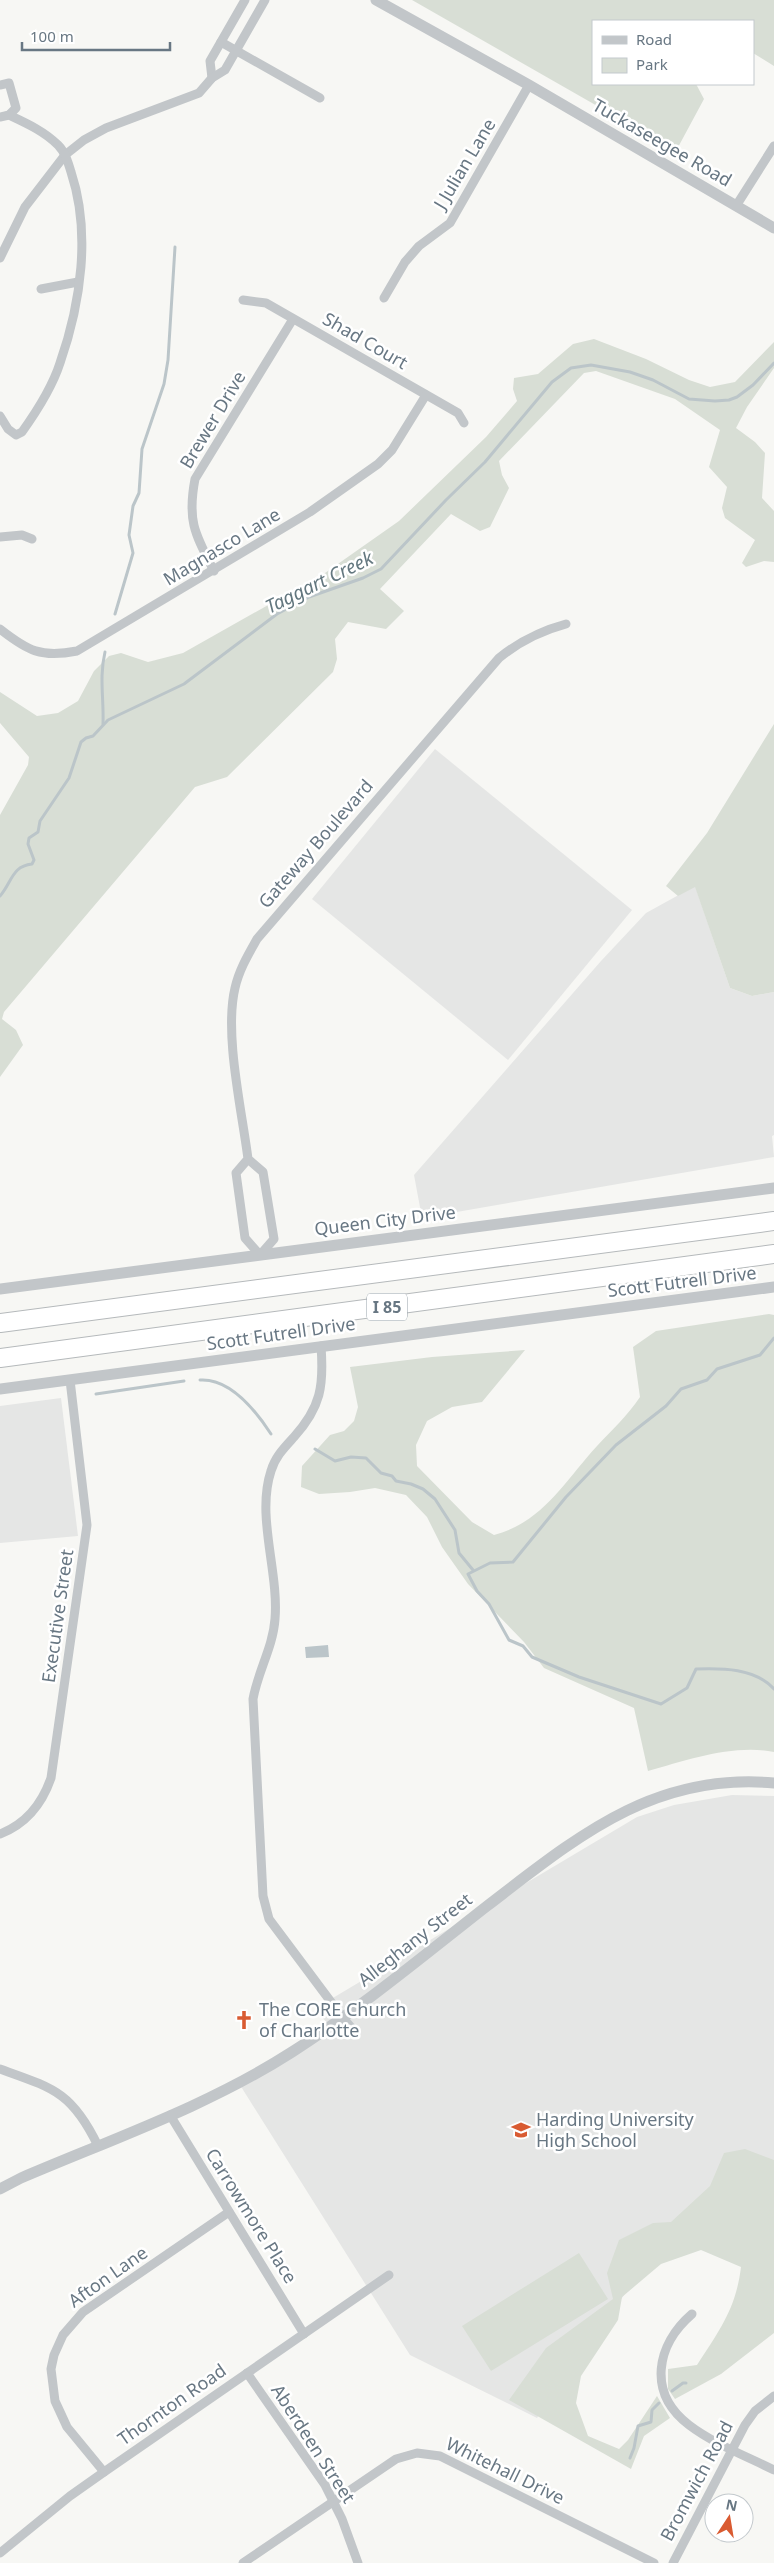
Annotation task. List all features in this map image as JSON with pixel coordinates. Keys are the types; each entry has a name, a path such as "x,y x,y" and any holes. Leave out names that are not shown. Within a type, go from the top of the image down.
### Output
{"highway":[{"name":"I 85","path":"0,1323 774,1221"},
{"name":"I 85","path":"0,1358 774,1254"}],"street":[{"path":"212,78 210,61 245,0"},
{"path":"0,256 25,207 65,155 84,140 106,128 199,93 212,78 225,70 265,0"},
{"name":"Tuckaseegee Road","path":"376,0 529,85 774,228"},
{"path":"221,42 320,98"},
{"path":"0,85 9,83 16,108 4,116"},
{"name":"J Julian Lane","path":"384,298 405,262 419,246 450,223 529,85"},
{"path":"0,416 8,429 16,435 22,432 38,410 60,364 68,336 78,282 81,242 80,202 65,155 47,136 4,116"},
{"path":"736,206 774,146"},
{"path":"41,289 78,282"},
{"name":"Shad Court","path":"243,300 266,303 458,413 464,423"},
{"name":"Brewer Drive","path":"214,571 198,542 192,525 192,496 195,479 293,319"},
{"name":"Magnasco Lane","path":"0,629 18,643 40,654 52,655 77,650 214,571 310,512 378,464 392,450 426,395"},
{"path":"0,537 22,535 32,539"},
{"name":"Gateway Boulevard","path":"248,1159 231,1017 235,987 241,968 253,947 277,914 499,658 526,638 546,629 566,624"},
{"path":"248,1159 263,1172 274,1239 260,1255 245,1238 236,1174 248,1159"},
{"name":"Queen City Drive","path":"0,1289 774,1188"},
{"name":"Scott Futrell Drive","path":"0,1389 774,1287"},
{"path":"321,1346 322,1388 315,1410 277,1456 267,1484 275,1618 270,1649 257,1679 253,1699 263,1896 270,1919 356,2033"},
{"name":"Executive Street","path":"0,1834 14,1827 38,1806 51,1778 88,1525 70,1380"},
{"name":"Alleghany Street","path":"0,2190 21,2178 170,2116 254,2075 343,2018 562,1849 615,1815 643,1803 680,1792 725,1784 774,1783"},
{"path":"0,2069 47,2086 68,2099 86,2121 98,2146"},
{"name":"Carrowmore Place","path":"170,2116 304,2334"},
{"name":"Afton Lane","path":"104,2472 68,2427 55,2401 52,2369 54,2354 63,2335 83,2312 229,2212"},
{"name":"Thornton Road","path":"0,2553 70,2496 389,2275"},
{"path":"692,2314 675,2331 665,2346 660,2375 668,2401 688,2425 774,2470"},
{"name":"Aberdeen Street","path":"247,2373 333,2501 358,2563"},
{"name":"Bromwich Road","path":"673,2563 731,2449 755,2411 774,2396"},
{"name":"Whitehall Drive","path":"244,2563 396,2458 417,2453 429,2453 449,2461 654,2563"}],"shaded area":[{"path":"435,749 632,910 508,1060 312,899"},
{"path":"695,886 730,988 752,996 774,992 774,1135 772,1136 774,1157 422,1218 414,1175 601,961 646,913"},
{"path":"61,1398 78,1536 0,1543 0,1406"},
{"path":"328,1645 329,1657 306,1658 305,1647"},
{"name":"Harding University High School","path":"732,1795 774,1796 774,2167 668,2233 537,2418 410,2355 240,2085 330,2028 316,2008 637,1817 674,1805"}],"green space":[{"path":"412,0 774,0 774,66 754,54 754,20 592,20 592,85 697,85 704,99 676,151"},
{"path":"594,339 646,359 689,380 710,387 735,382 774,342 774,368 747,407 736,428 755,442 765,453 762,498 774,511 774,562 764,561 746,567 742,563 755,540 725,518 722,508 727,487 709,467 720,430 675,399 596,371 584,373 499,461 502,475 509,488 490,527 480,531 451,514 380,589 404,611 386,629 348,622 335,639 337,659 333,672 227,777 195,787 4,1012 2,1019 16,1030 23,1045 0,1077 0,815 28,765 29,757 0,723 0,692 37,716 58,713 78,701 94,671 109,656 121,653 148,662 183,653 325,573 399,521 486,437 517,401 513,389 514,378 538,374 573,344"},
{"path":"774,724 774,992 752,996 730,988 695,887 678,896 666,886 707,833"},
{"path":"769,1314 774,1315 774,1752 743,1750 711,1754 648,1771 634,1708 544,1668 524,1642 468,1584 442,1547 427,1517 406,1495 375,1488 319,1494 301,1487 302,1466 330,1435 344,1431 354,1421 358,1407 350,1367 432,1357 525,1350 482,1402 452,1407 427,1421 416,1445 417,1466 472,1522 494,1535 511,1529 526,1521 552,1499 597,1446 625,1417 640,1397 633,1347 656,1331"},
{"path":"745,2149 774,2160 774,2333 721,2374 675,2399 668,2389 668,2369 697,2365 731,2308 739,2282 741,2267 701,2250 661,2264 622,2297 618,2320 581,2376 576,2403 588,2436 619,2449 628,2440 657,2396 670,2418 644,2436 631,2469 509,2400 546,2348 613,2299 607,2273 619,2240 653,2223 671,2222 710,2186 724,2153"},
{"path":"579,2253 608,2299 491,2371 462,2326"}],"waterway":[{"path":"115,614 133,553 129,535 133,506 139,493 142,449 164,384 168,360 175,247"},
{"name":"Taggart Creek","path":"0,896 16,871 25,865 32,864 34,860 28,844 29,838 38,832 40,821 69,778 81,742 93,736 108,720 184,684 277,614 309,597 363,578 381,569 485,462 552,382 571,368 591,365 630,372 653,380 689,399 715,401 729,400 737,397 753,385 774,363"},
{"path":"103,724 102,679 105,652"},
{"path":"774,1338 760,1355 717,1369 707,1380 681,1389 666,1406 616,1445 566,1497 513,1562 490,1563 468,1574 477,1591 489,1604 509,1640 523,1646 532,1657 579,1677 661,1704 687,1688 696,1669 727,1669 748,1673 766,1682 774,1689"},
{"path":"200,1380 222,1384 232,1390 250,1406 271,1434"},
{"path":"96,1394 184,1381"},
{"path":"315,1449 335,1461 351,1457 366,1458 381,1473 392,1476 396,1481 423,1489 435,1499 455,1530 459,1553 473,1570"},
{"path":"672,2391 686,2383"},
{"path":"630,2458 638,2426 651,2422 652,2410 659,2403"}],"place":[{"name":"The CORE Church of Charlotte","path":"244,2020"},
{"name":"Harding University High School","path":"521,2130"}]}
